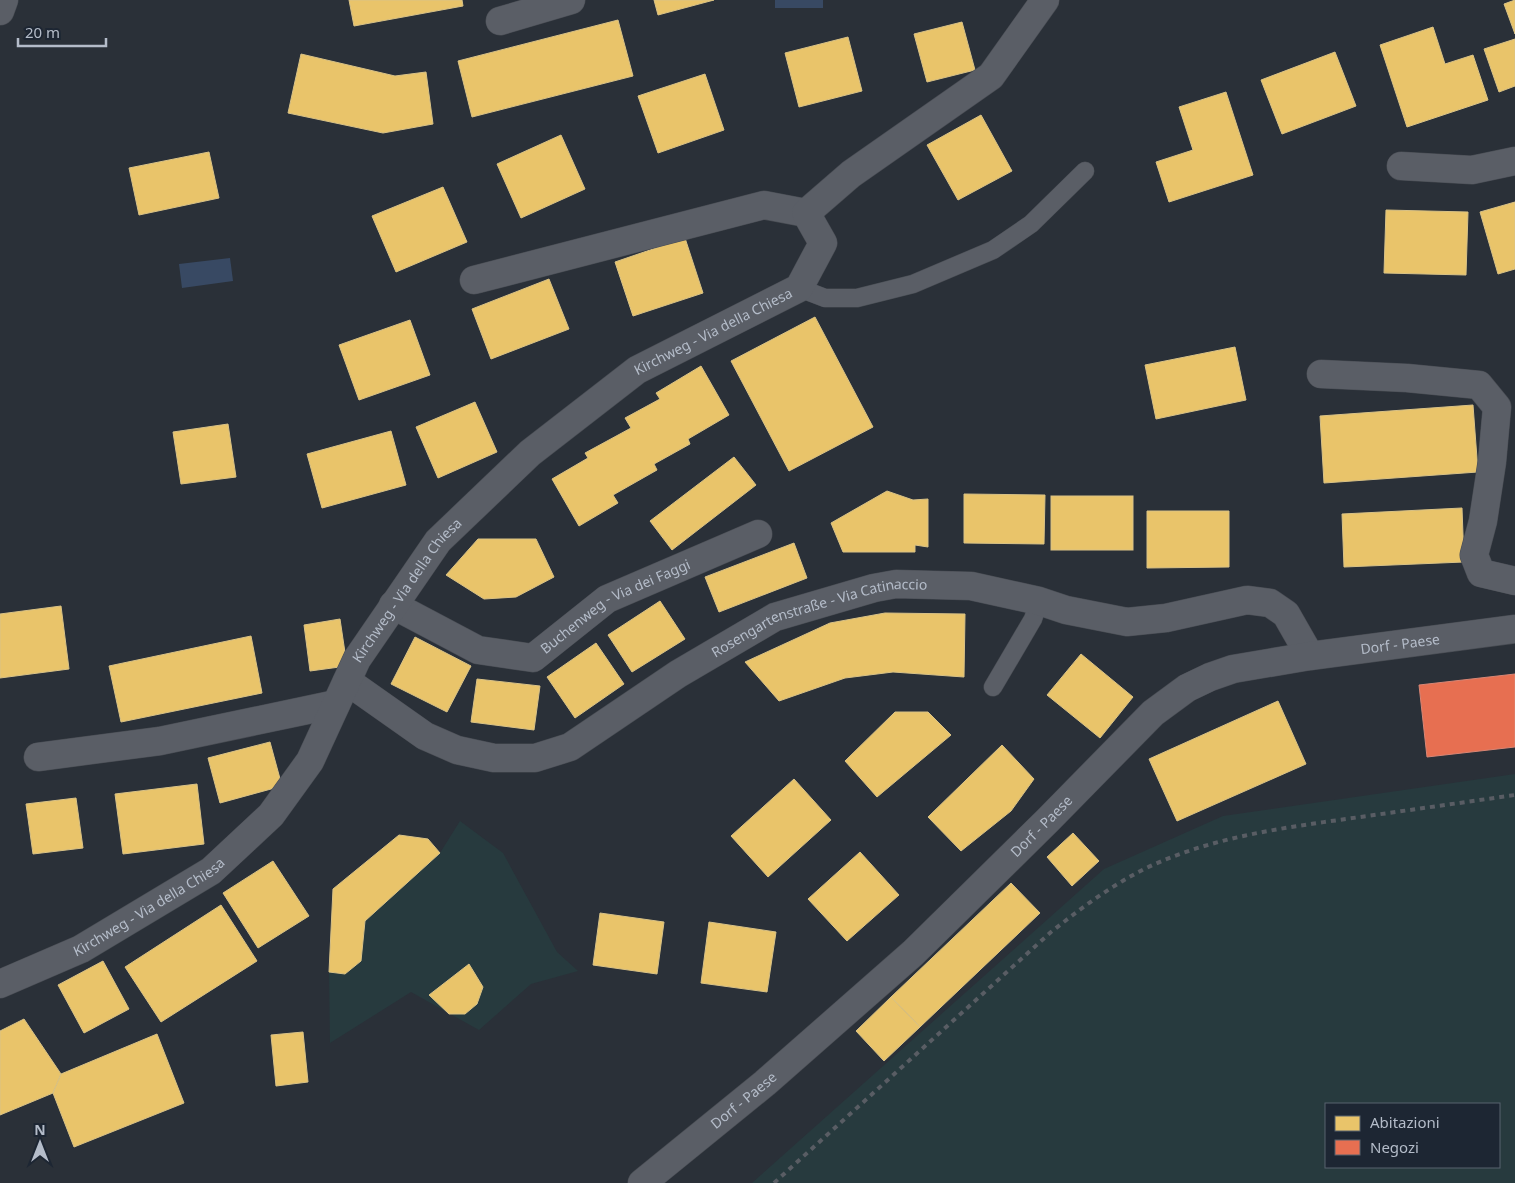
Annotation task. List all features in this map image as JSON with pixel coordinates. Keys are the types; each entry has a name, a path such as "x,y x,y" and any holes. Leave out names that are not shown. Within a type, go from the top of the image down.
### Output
{"street":[{"path":"0,11 4,0"},
{"path":"500,21 571,0"},
{"path":"474,280 764,205 806,213 851,174 991,76 1045,0"},
{"path":"1400,166 1472,170 1515,161"},
{"name":"Kirchweg - Via della Chiesa","path":"0,984 81,949 212,871 271,815 310,761 357,659 438,541 538,447 638,370 799,288 823,243 806,213"},
{"path":"1321,374 1407,378 1479,385 1497,407 1492,462 1483,521 1474,555 1481,573 1515,581"},
{"name":"Buchenweg - Via dei Faggi","path":"393,605 478,650 533,658 607,599 758,534"},
{"name":"Rosengartenstraße - Via Catinaccio","path":"342,692 425,736 457,750 494,758 535,758 570,747 678,674 774,617 874,588 896,584 971,586 1066,610 1127,622 1166,618 1247,600 1270,603 1286,614 1310,656"},
{"name":"Dorf - Paese","path":"642,1183 766,1083 913,952 1048,820 1152,713 1187,688 1233,669 1310,656 1515,629"},
{"path":"38,757 160,741 342,692"}],"lane":[{"path":"799,288 826,298 857,298 913,284 993,250 1030,224 1085,171"},
{"path":"993,687 1033,619 1039,602"}],"green space":[{"path":"1515,774 1515,1183 752,1183 1104,869 1223,816"},
{"path":"460,821 503,853 557,952 578,971 531,984 479,1030 411,992 330,1043 329,972 345,974 361,961 365,921 440,853"}],"water":[{"path":"775,0 823,0 823,8 775,8"},
{"path":"230,258 233,281 182,288 179,264"}],"building: Abitazioni":[{"path":"349,0 462,0 463,6 354,26"},
{"path":"654,0 714,0 658,15"},
{"path":"1515,0 1515,34 1504,4"},
{"path":"618,20 633,76 472,117 458,61"},
{"path":"962,22 975,70 927,82 914,34"},
{"path":"1433,27 1445,64 1473,55 1488,100 1407,127 1380,45"},
{"path":"848,37 862,91 799,107 785,53"},
{"path":"1515,39 1515,86 1499,92 1484,49"},
{"path":"1335,52 1356,106 1282,134 1261,80"},
{"path":"301,54 395,76 426,72 433,124 383,133 288,113"},
{"path":"705,74 724,130 658,153 638,96"},
{"path":"1226,92 1253,175 1169,202 1156,162 1193,150 1179,107"},
{"path":"981,115 1012,171 958,200 927,145"},
{"path":"561,135 585,189 521,218 497,164"},
{"path":"209,152 219,198 139,215 129,168"},
{"path":"443,187 467,242 396,272 372,216"},
{"path":"1515,202 1515,269 1498,274 1480,212"},
{"path":"1386,210 1468,212 1466,275 1384,273"},
{"path":"685,238 703,293 633,316 615,262"},
{"path":"549,279 569,329 491,359 472,309"},
{"path":"815,317 873,427 789,471 731,361"},
{"path":"410,320 430,375 359,400 339,345"},
{"path":"1235,347 1246,400 1156,419 1145,365"},
{"path":"701,366 729,415 688,439 690,444 654,464 657,470 613,495 618,503 579,526 552,479 588,458 585,453 631,428 625,418 660,399 656,393"},
{"path":"475,402 497,452 438,478 416,427"},
{"path":"1473,405 1478,472 1324,483 1320,416"},
{"path":"228,424 236,477 181,484 173,432"},
{"path":"391,431 406,485 322,508 307,454"},
{"path":"734,457 756,485 672,550 650,521"},
{"path":"887,491 913,500 928,499 928,547 915,545 915,552 843,552 831,523"},
{"path":"964,494 1045,495 1044,544 964,543"},
{"path":"1051,496 1133,496 1133,550 1051,550"},
{"path":"1462,508 1464,562 1344,567 1342,514"},
{"path":"1147,511 1229,511 1229,567 1147,568"},
{"path":"478,539 536,539 554,577 516,597 484,599 446,575"},
{"path":"794,543 807,578 719,612 705,577"},
{"path":"660,601 685,639 632,672 608,635"},
{"path":"61,606 69,669 0,678 0,614"},
{"path":"885,613 965,614 964,677 893,672 845,678 779,701 745,662 830,623"},
{"path":"340,619 347,666 310,671 304,625"},
{"path":"251,636 262,693 121,722 109,666"},
{"path":"415,637 471,666 447,712 391,684"},
{"path":"596,643 624,684 575,718 547,677"},
{"path":"1081,654 1133,697 1100,738 1047,695"},
{"path":"477,679 540,686 534,730 471,722"},
{"path":"1278,701 1306,764 1177,821 1149,759"},
{"path":"895,712 928,712 951,735 877,797 845,761"},
{"path":"270,742 282,786 220,803 208,758"},
{"path":"1002,745 1034,779 1011,811 961,851 928,817"},
{"path":"794,779 831,820 768,877 731,836"},
{"path":"197,784 204,844 123,854 115,794"},
{"path":"76,798 83,848 33,854 26,804"},
{"path":"1073,833 1099,861 1072,886 1047,857"},
{"path":"399,835 428,839 440,853 365,921 361,961 345,974 329,972 333,889"},
{"path":"860,852 899,895 847,941 808,899"},
{"path":"273,861 309,916 258,948 223,893"},
{"path":"1011,883 1040,913 920,1027 891,997"},
{"path":"221,905 257,961 161,1022 125,967"},
{"path":"600,913 664,922 657,974 593,965"},
{"path":"709,922 776,932 767,992 701,983"},
{"path":"103,961 129,1009 84,1033 58,985"},
{"path":"469,964 483,987 477,1004 465,1014 449,1014 429,995"},
{"path":"891,997 920,1027 884,1061 856,1031"},
{"path":"24,1019 61,1074 53,1093 0,1115 0,1031"},
{"path":"303,1032 308,1082 276,1086 271,1035"},
{"path":"157,1034 184,1103 74,1147 53,1093 61,1074"}],"building: Negozi":[{"path":"1515,674 1515,747 1427,757 1419,685"}],"railway":[{"path":"774,1183 1051,932 1127,878 1178,855 1225,840 1297,826 1515,795"}]}
